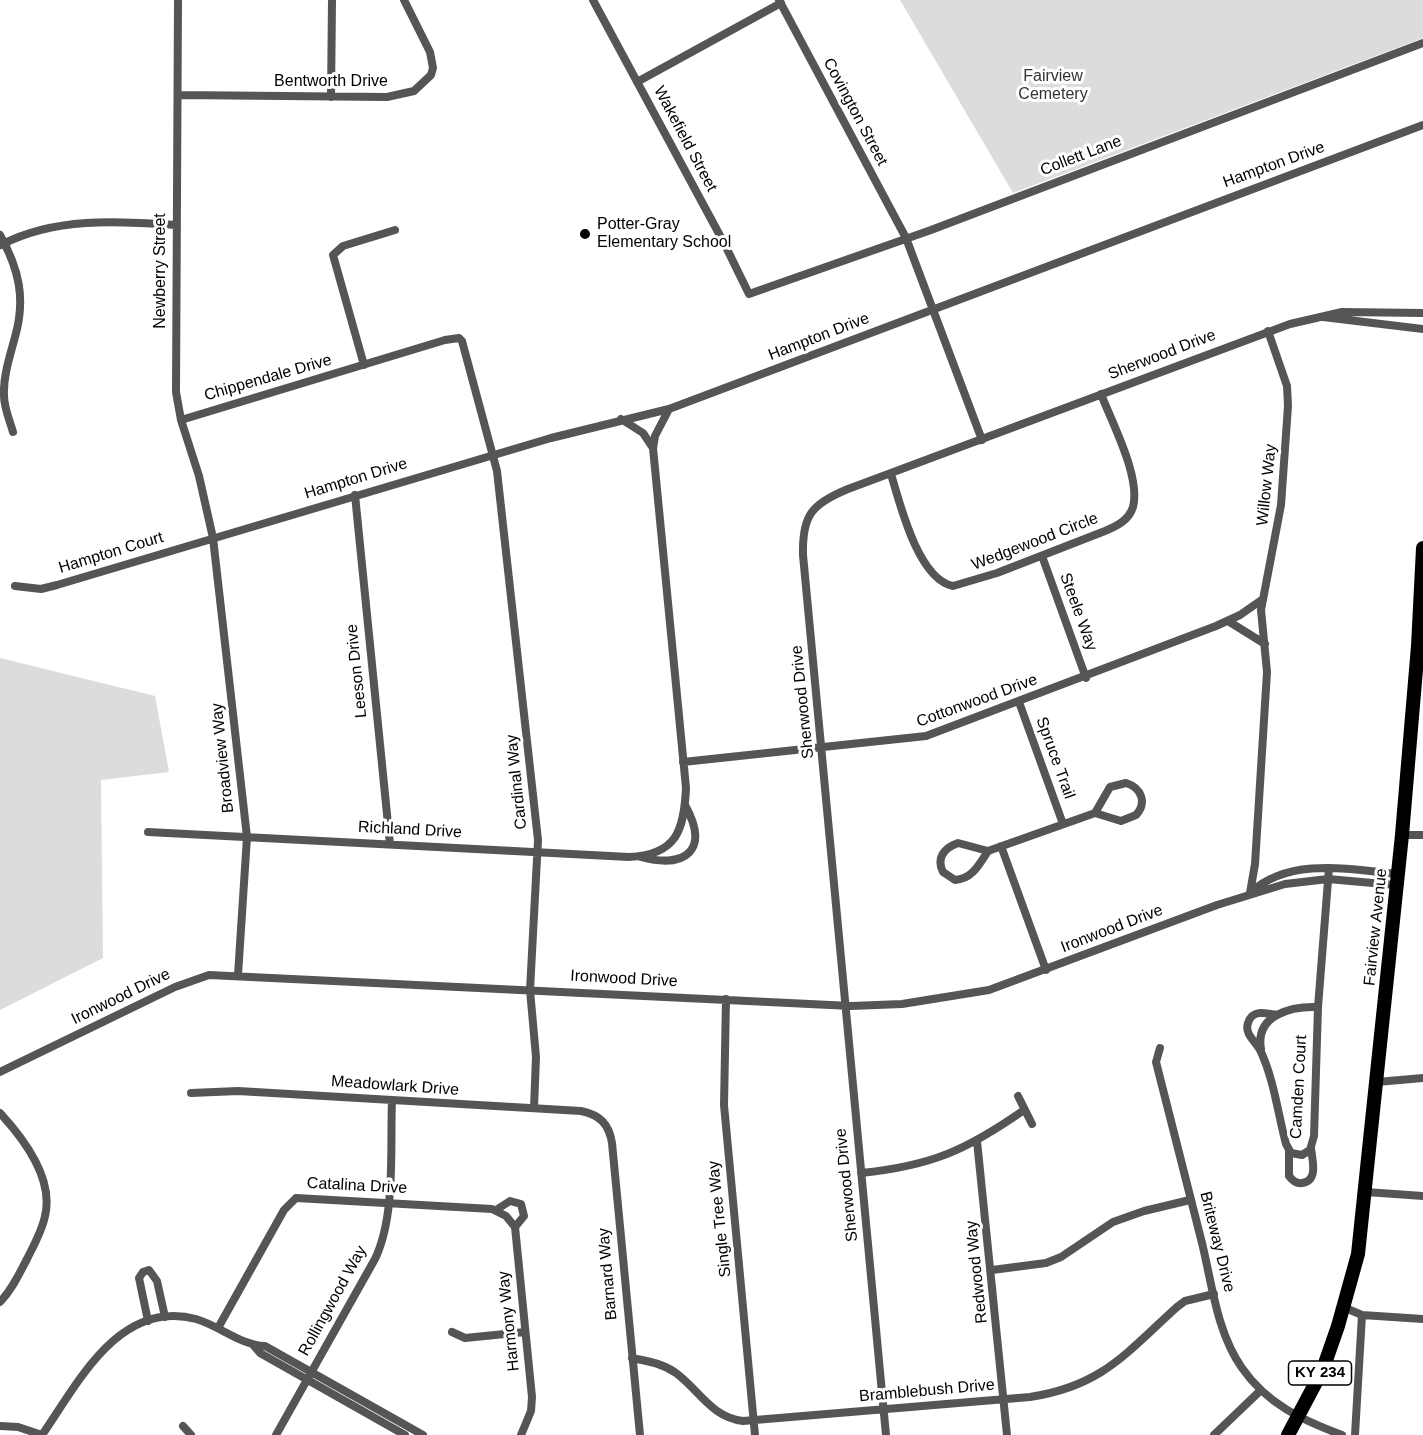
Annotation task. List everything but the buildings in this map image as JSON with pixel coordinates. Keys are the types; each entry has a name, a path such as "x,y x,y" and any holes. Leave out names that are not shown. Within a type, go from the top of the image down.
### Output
{"main road":[{"name":"Fairview Avenue","path":"1343,1307 1358,1254 1366,1192 1421,646 1423,548"},
{"name":"KY 234","path":"1288,1435 1323,1369 1343,1307"}],"street":[{"name":"Newberry Street","path":"178,0 176,392 181,420 200,476 213,538"},
{"path":"332,0 332,97"},
{"name":"Bentworth Drive","path":"178,94 332,97 396,96 414,91 427,81 433,68 433,60 404,0"},
{"name":"Wakefield Street","path":"593,0 724,243 749,294"},
{"path":"637,82 780,2"},
{"name":"Covington Street","path":"780,2 906,238 982,440"},
{"name":"Collett Lane","path":"749,294 906,238 1423,43"},
{"name":"Hampton Drive","path":"213,538 621,419 669,409 1423,126"},
{"path":"13,432 5,403 5,378 19,323 21,295 15,262 2,241 30,232 66,225 113,222 176,225"},
{"path":"364,365 333,255 343,246 395,230"},
{"name":"Sherwood Drive","path":"886,1435 803,555 804,524 814,507 837,493 1268,331 1320,316 1364,311 1423,313"},
{"name":"Sherwood Drive","path":"1320,316 1423,329"},
{"name":"Willow Way","path":"1250,893 1255,864 1267,672 1262,610 1281,505 1288,406 1287,386 1268,331"},
{"name":"Chippendale Drive","path":"181,420 445,340 460,338 474,378 494,455"},
{"name":"Wedgewood Circle","path":"891,474 926,566 941,582 951,586 961,585 1042,556 1120,525 1133,507 1133,484 1101,394"},
{"path":"639,856 671,862 689,854 695,842 696,831 685,805 683,762 653,448 655,436 669,409"},
{"path":"621,419 643,433 653,448"},
{"name":"Cardinal Way","path":"494,455 507,554 538,852 530,990 536,1057 534,1108"},
{"name":"Leeson Drive","path":"355,495 390,844"},
{"name":"Hampton Court","path":"15,586 48,588 213,538"},
{"name":"Broadview Way","path":"213,538 247,837 238,975"},
{"name":"Steele Way","path":"1042,556 1086,678"},
{"name":"Cottonwood Drive","path":"683,762 920,738 1086,678 1228,621 1263,599"},
{"path":"1228,621 1265,644"},
{"name":"Spruce Trail","path":"1019,702 1063,824"},
{"path":"988,851 965,843 954,844 940,856 941,869 952,879 963,879 978,867 988,851 1095,813 1113,784 1131,784 1140,793 1141,809 1130,820 1116,821 1095,813"},
{"name":"Richland Drive","path":"148,832 639,856 667,846 680,831 685,805"},
{"path":"1402,835 1423,835"},
{"path":"1001,846 1046,970"},
{"name":"Ironwood Drive","path":"1250,893 1269,879 1286,873 1329,868 1396,880"},
{"name":"Camden Court","path":"1277,1015 1258,1013 1248,1022 1249,1034 1261,1052 1289,1150 1300,1155 1311,1148 1316,1110 1314,1088 1318,1007 1329,868"},
{"name":"Ironwood Drive","path":"0,1072 191,980 215,975 844,1005 902,1004 989,990 1250,893 1294,882 1328,879 1396,880"},
{"name":"Single Tree Way","path":"726,999 724,1099 756,1435"},
{"path":"1261,1052 1261,1028 1277,1015 1308,1007 1318,1007"},
{"name":"Briteway Drive","path":"1160,1048 1156,1062 1214,1294 1234,1355 1261,1390 1298,1418 1342,1435"},
{"path":"1377,1082 1423,1078"},
{"name":"Meadowlark Drive","path":"191,1094 238,1091 581,1111 596,1116"},
{"path":"1018,1096 1032,1124"},
{"name":"Rollingwood Way","path":"276,1435 379,1250 385,1231 388,1203 392,1100"},
{"path":"861,1173 924,1163 954,1153 977,1141 1024,1110"},
{"path":"0,1113 24,1142 43,1180 47,1199 45,1218 37,1238 13,1286 0,1302"},
{"name":"Barnard Way","path":"596,1116 607,1127 612,1143 640,1435"},
{"name":"Redwood Way","path":"977,1141 992,1270 1007,1435"},
{"path":"1289,1150 1289,1176 1294,1182 1302,1183 1309,1180 1313,1173 1311,1148"},
{"path":"1366,1192 1423,1196"},
{"name":"Catalina Drive","path":"218,1328 284,1210 292,1201 302,1198 496,1210 507,1202 521,1204 524,1216 515,1227"},
{"path":"992,1270 1046,1263 1060,1257 1113,1222 1144,1211 1190,1200"},
{"path":"496,1210 506,1216 515,1227"},
{"name":"Harmony Way","path":"515,1227 532,1405 521,1435"},
{"path":"148,1321 139,1278 143,1272 149,1270 157,1281 165,1317"},
{"name":"Bramblebush Drive","path":"632,1358 670,1369 720,1414 738,1420 884,1410 1051,1394 1085,1383 1118,1361 1185,1301 1214,1294"},
{"path":"1343,1307 1362,1315 1423,1319"},
{"path":"1355,1435 1362,1315"},
{"path":"0,1426 18,1427 42,1435 108,1344 126,1330 165,1317 195,1319 218,1328 254,1346 260,1353 423,1435"},
{"path":"452,1332 465,1338 525,1332"},
{"path":"309,1376 405,1435"},
{"path":"1214,1435 1261,1390"},
{"path":"183,1426 191,1435"}],"green space":[{"name":"Fairview Cemetery","path":"900,0 1423,0 1423,38 1013,193"},
{"path":"0,658 155,696 169,772 101,780 103,958 0,1010"}],"place":[{"name":"Potter-Gray Elementary School","path":"585,234"}]}
